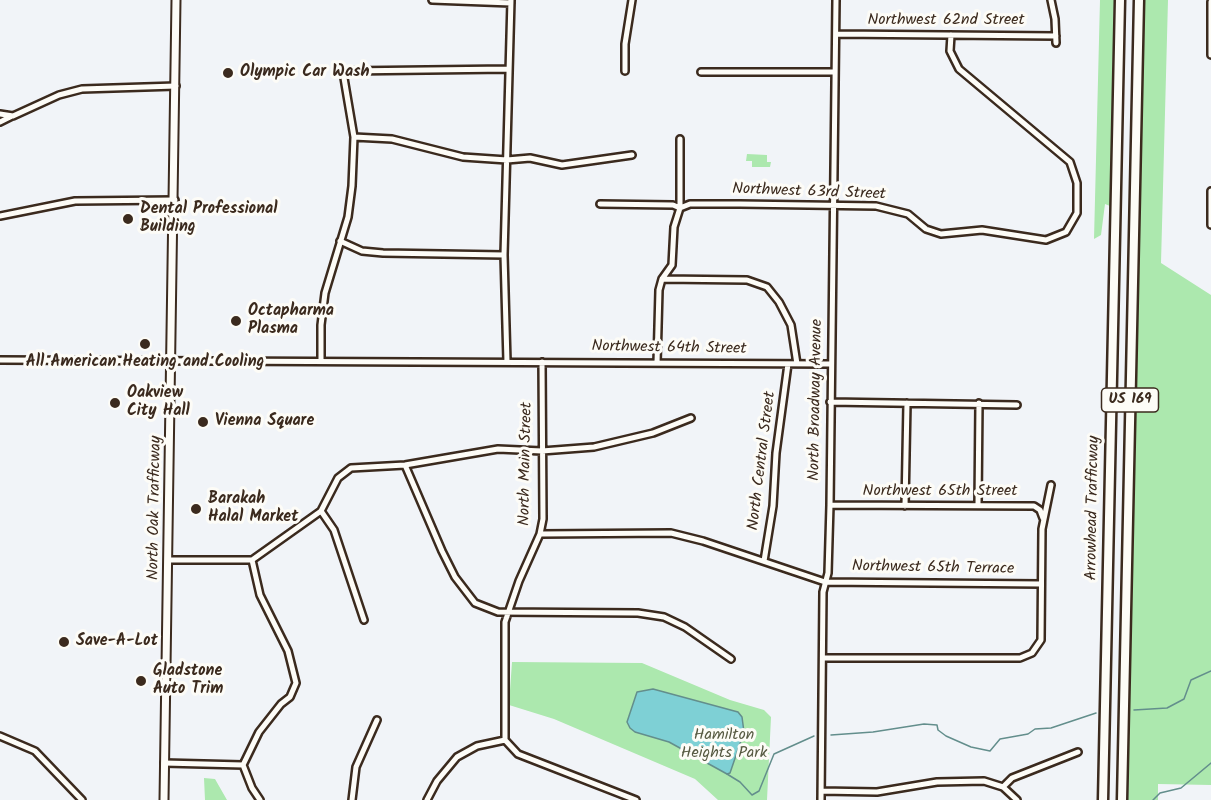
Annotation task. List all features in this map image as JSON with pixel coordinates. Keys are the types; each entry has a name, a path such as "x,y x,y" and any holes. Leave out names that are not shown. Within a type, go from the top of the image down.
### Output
{"highway":[{"name":"Arrowhead Trafficway","path":"1103,800 1120,0"},
{"name":"Arrowhead Trafficway","path":"1122,800 1138,0"}],"main road":[{"name":"North Oak Trafficway","path":"164,800 173,359 176,0"}],"street":[{"path":"432,0 511,2 504,255 507,362"},
{"path":"625,71 625,44 632,0"},
{"name":"North Broadway Avenue","path":"821,800 825,582 830,505 836,0"},
{"path":"1051,0 1056,43"},
{"path":"1211,2 1211,55"},
{"name":"Northwest 62nd Street","path":"836,34 1056,36"},
{"name":"Northwest 63rd Street","path":"600,204 673,205 680,208 700,204 834,206 895,210 908,214 926,229 937,233 981,231 1046,240 1066,232 1074,221 1077,183 1073,169 1065,157 959,69 950,51 951,35"},
{"path":"321,360 323,309 351,199 354,137 344,74 350,69 508,69"},
{"path":"701,72 834,72"},
{"path":"0,122 59,95 82,89 176,86"},
{"path":"0,114 13,116"},
{"path":"354,137 392,139 445,154 507,160 530,158 562,165 579,164 612,156 632,155"},
{"path":"657,363 658,290 662,279 672,265 674,227 680,208 680,139"},
{"path":"1211,192 1211,225"},
{"path":"0,216 75,201 175,200"},
{"path":"340,241 362,251 504,255"},
{"path":"662,279 747,280 767,288 779,302 791,325 796,364"},
{"name":"Northwest 64th Street","path":"0,360 173,359 830,364"},
{"name":"North Main Street","path":"505,740 504,639 507,612 540,534 543,519 542,362"},
{"name":"North Central Street","path":"764,561 773,506 776,453 788,364"},
{"path":"830,402 1017,405"},
{"path":"905,506 907,403"},
{"path":"978,505 979,403"},
{"path":"168,560 252,560 321,511 338,478 351,468 405,465 498,449 542,451 612,444 653,433 692,418"},
{"path":"405,465 455,577 475,603 507,612 638,613 663,617 685,627 730,659"},
{"path":"823,658 1020,658 1032,653 1041,640 1044,518 1051,485"},
{"name":"Northwest 65th Street","path":"830,505 1034,506 1040,510 1044,518"},
{"path":"321,511 334,530 364,620"},
{"path":"540,534 663,532 703,541 825,582"},
{"path":"252,560 260,595 288,651 296,683 290,697 281,704 260,732 243,765 252,788 260,800"},
{"name":"Northwest 65th Terrace","path":"825,582 1041,584"},
{"path":"352,800 356,767 377,720"},
{"path":"0,736 35,751 82,800"},
{"path":"427,800 437,781 457,757 477,746 505,740 518,754 636,800"},
{"path":"1003,787 1012,778 1078,752"},
{"path":"164,763 243,765"},
{"path":"822,791 877,792 937,782 984,781 1003,787 1017,800"}],"green space":[{"path":"1100,0 1114,0 1110,206 1105,204 1101,235 1094,239"},
{"path":"1143,0 1168,0 1161,263 1211,295 1211,785 1158,784 1158,800 1128,800"},
{"path":"747,154 767,155 767,162 771,162 770,167 752,167 752,161 746,161"},
{"name":"Hamilton Heights Park","path":"512,662 642,663 730,700 764,710 771,717 767,800 718,800 695,779 554,719 509,705"},
{"path":"204,778 215,779 227,800 205,800"}],"water":[{"path":"653,689 738,712 742,717 744,732 730,773 727,774 669,742 635,732 630,728 627,722 637,692"}],"waterway":[{"path":"1134,710 1167,708 1184,699 1191,680 1211,671"},
{"path":"831,735 873,732 924,724 937,725 938,730 946,736 971,747 990,751 1000,739 1028,734 1035,729 1051,728 1096,713"},
{"path":"727,774 740,782 752,795 759,791 774,754 814,736"},
{"path":"1153,800 1160,793 1181,788 1211,763"}],"place":[{"name":"Olympic Car Wash","path":"228,73"},
{"name":"Dental Professional Building","path":"128,219"},
{"name":"Octapharma Plasma","path":"236,321"},
{"name":"All American Heating and Cooling","path":"145,344"},
{"name":"Oakview City Hall","path":"115,403"},
{"name":"Vienna Square","path":"203,422"},
{"name":"Barakah Halal Market","path":"196,509"},
{"name":"Save-A-Lot","path":"64,642"},
{"name":"Gladstone Auto Trim","path":"141,681"}]}
